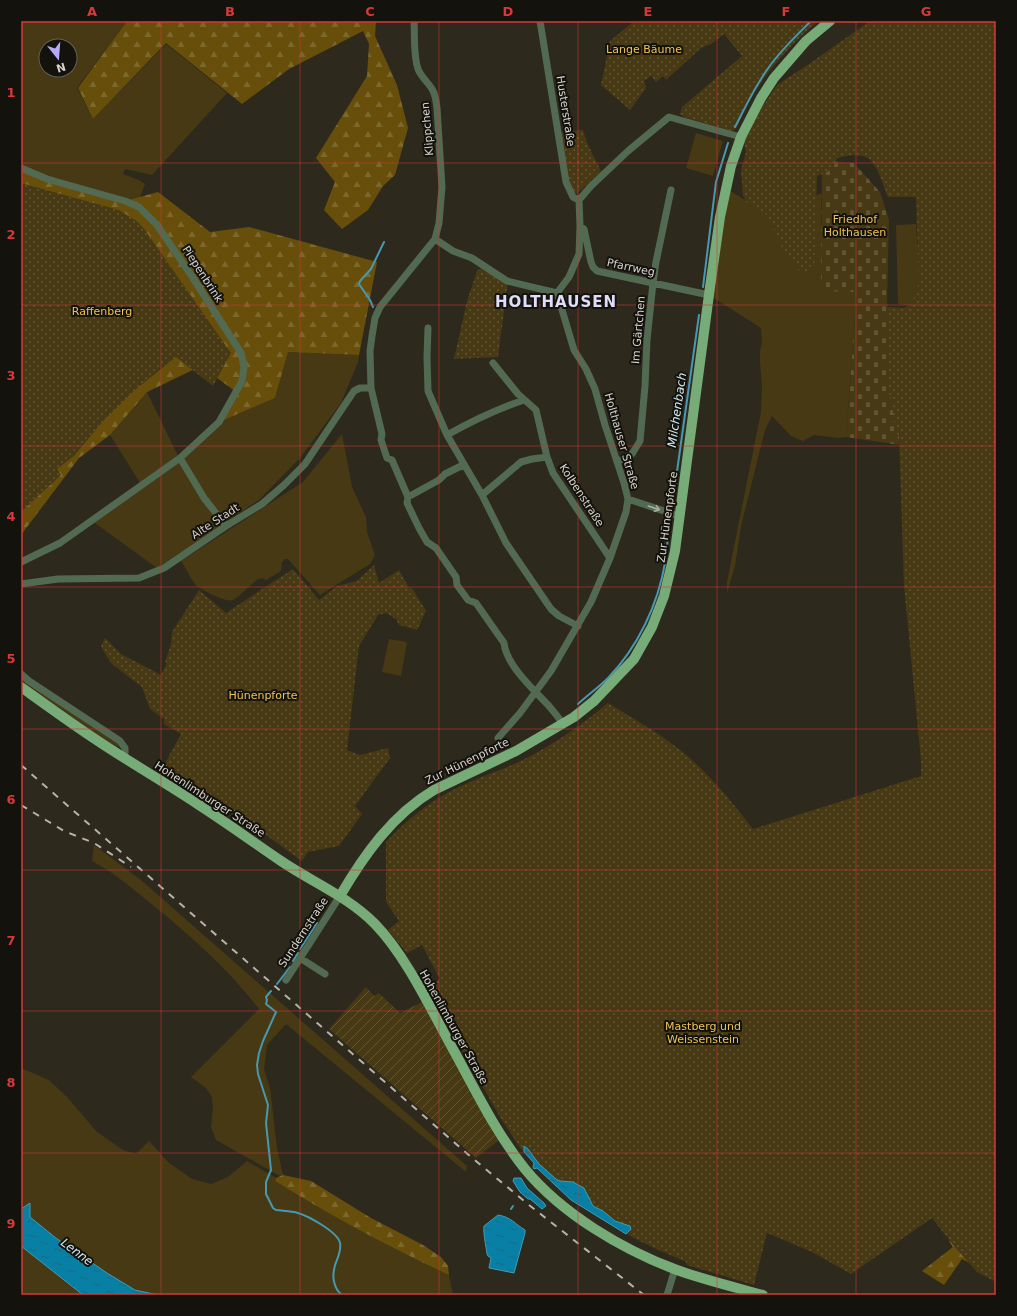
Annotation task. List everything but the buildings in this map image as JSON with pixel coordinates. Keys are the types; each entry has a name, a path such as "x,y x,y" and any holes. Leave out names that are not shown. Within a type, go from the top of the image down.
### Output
{"main road":[{"name":"Zur Hünenpforte","path":"340,896 379,837 398,817 421,797 516,751 574,717 594,701 634,658 652,628 662,602 670,574 680,516 709,295 722,210 731,166 740,137 761,98 774,78 806,41 830,21"},
{"name":"Hohenlimburger Straße","path":"21,687 122,757 197,804 298,872 340,896 360,910 376,925 398,953 500,1133 526,1170 553,1198 591,1227 634,1251 675,1269 762,1295"}],"street":[{"name":"Klippchen","path":"408,497 392,460 387,458 381,440 382,434 371,388 370,351 375,318 380,307 434,239 439,223 442,187 438,108 432,90 418,70 415,58 414,21"},
{"name":"Husterstraße","path":"540,21 566,182 573,197 578,200"},
{"path":"434,239 453,251 472,258 507,281 558,293 569,277 579,254 580,226 578,200 628,151 669,117 740,137"},
{"name":"Piepenbrink","path":"21,168 47,179 125,201 139,207 157,225 241,353 244,367 242,381 218,422 180,458 60,543 21,562"},
{"name":"Im Gärtchen","path":"617,462 632,454 640,441 647,340 653,283 671,190"},
{"name":"Pfarrweg","path":"580,226 584,229 593,268 598,271 709,295"},
{"name":"Holthauser Straße","path":"498,738 536,693 561,656 578,626 591,602 610,558 626,512 628,499 595,389 574,350 558,293"},
{"path":"428,328 428,391 447,435 463,465 482,495 506,543 551,609 559,616 578,626"},
{"name":"Kolbenstraße","path":"493,363 518,394 536,410 547,457 553,472 610,558"},
{"name":"Alte Stadt","path":"21,584 58,579 139,578 164,568 226,526 262,504 284,485 305,464 354,391 360,388 371,388"},
{"path":"447,435 503,407 524,400"},
{"path":"482,495 521,462 547,457"},
{"path":"180,458 204,498 226,526"},
{"path":"463,465 445,474 439,480 408,497 407,503 427,542 436,548 456,577 457,584 468,600 476,603 504,643 504,650 520,675 549,706 563,724"},
{"path":"628,499 680,516"},
{"path":"21,674 29,681 120,741 125,748 125,753 122,757"},
{"name":"Sundernstraße","path":"286,980 340,896"},
{"path":"300,958 325,974"},
{"path":"667,1295 675,1269"}],"green space":[{"path":"21,21 127,21 77,88 93,119 166,44 227,93 152,175 125,169 123,174 145,184 140,197 125,201 21,168"},
{"path":"127,21 376,21 375,36 397,85 408,128 395,175 383,186 368,210 342,229 324,210 335,182 316,158 367,76 369,44 363,31 289,69 242,104 166,43 93,119 78,88"},
{"name":"Lange Bäume","path":"634,21 818,21 790,48 765,77 749,102 736,129 732,131 684,117 680,114 682,107 742,56 724,34 711,44 701,48 666,80 663,76 656,82 651,76 644,81 646,88 630,110 601,85 610,41"},
{"name":"Mastberg und Weissenstein","path":"870,21 996,21 996,1282 977,1272 932,1218 851,1274 812,1252 767,1233 754,1285 687,1265 686,1262 630,1236 570,1198 521,1149 500,1117 437,1006 428,987 440,979 422,945 407,953 388,930 399,921 386,902 386,842 409,820 443,795 546,748 574,730 608,703 672,743 690,758 719,787 753,829 921,776 921,760 904,586 899,437 896,432 887,377 888,307 904,308 911,304 919,283 916,197 888,197 877,170 871,161 864,156 856,155 837,158 832,168 817,176 814,269 800,273 790,257 783,255 782,247 766,214 746,202 743,196 741,170 746,152 744,142 761,109 777,85"},
{"path":"583,130 587,143 601,171 577,194 572,190 567,178 561,132"},
{"path":"696,133 723,141 713,176 686,168"},
{"name":"Friedhof Holthausen","path":"822,160 854,163 880,192 889,220 887,300 900,445 846,437 857,292 821,291"},
{"path":"21,167 125,201 158,192 210,232 249,227 377,262 359,355 288,352 275,398 219,422 236,392 201,366 147,392 110,435 79,458 21,535"},
{"name":"Raffenberg","path":"21,183 119,210 138,222 231,353 213,386 176,357 135,390 104,420 74,456 57,469 61,475 21,512"},
{"path":"726,189 747,202 808,200 821,193 821,228 857,292 846,437 838,438 814,435 803,441 791,436 772,416 765,430 741,526 735,566 727,593 727,582 761,412 762,386 760,351 762,342 761,328 709,295"},
{"path":"916,224 921,291 915,306 898,304 896,225"},
{"path":"481,268 508,281 498,357 454,359 467,301 477,271"},
{"path":"288,352 359,355 358,362 341,403 300,458 259,500 157,568 92,521 142,486 110,435 147,392 179,458 219,422 275,398"},
{"path":"342,434 352,487 366,517 367,532 375,555 370,564 320,595 288,559 285,559 282,562 281,571 266,580 258,580 233,600 225,600 220,598 208,593 196,585 181,561 303,482"},
{"name":"Hünenpforte","path":"374,565 379,583 399,570 409,588 412,588 426,611 417,630 399,625 396,619 386,613 378,615 359,646 347,750 360,755 388,748 390,758 355,806 362,814 339,846 308,852 302,861 255,827 162,769 181,734 164,724 164,719 150,709 142,687 112,664 101,646 105,638 121,654 161,675 167,663 165,662 171,644 172,632 199,590 226,613 293,569 319,600 337,586 357,581"},
{"path":"389,639 407,642 401,676 382,672"},
{"path":"21,679 115,741 120,746 118,747 97,735 21,681"},
{"path":"94,845 141,880 467,1166 466,1172 286,1024 267,1045 264,1069 270,1088 277,1148 283,1175 280,1176 216,1140 211,1127 213,1109 212,1097 206,1088 191,1077 259,1009 210,954 124,882 92,861"},
{"path":"366,987 374,996 379,993 400,1013 426,1000 502,1138 476,1158 329,1029"},
{"path":"21,1068 49,1080 68,1098 97,1132 123,1150 136,1154 149,1141 168,1162 192,1179 211,1184 228,1177 247,1161 276,1178 275,1181 339,1219 449,1275 453,1295 158,1295 135,1290 70,1248 30,1217 30,1203 21,1209"},
{"path":"283,1175 311,1181 371,1218 423,1245 441,1257 448,1266 449,1275 360,1231 275,1181 276,1178"},
{"path":"996,1209 996,1277 962,1259 944,1285 922,1271 953,1247 949,1241"},
{"path":"21,1246 83,1295 21,1295"}],"water":[{"path":"524,1146 539,1164 556,1179 560,1181 573,1182 584,1188 593,1206 603,1211 615,1221 630,1226 631,1229 626,1234 571,1200 537,1168 534,1169 534,1163 524,1152"},
{"path":"514,1178 521,1178 527,1188 546,1206 542,1209 520,1192 513,1181"},
{"path":"30,1203 30,1217 56,1238 135,1290 158,1295 83,1295 21,1246 21,1209"},
{"path":"498,1215 510,1219 525,1230 514,1273 489,1268 491,1258 487,1254 484,1226"}],"waterway":[{"name":"Milchenbach","path":"735,127 755,89 769,67 811,21"},
{"name":"Milchenbach","path":"703,287 716,182 728,143"},
{"path":"373,307 359,284 371,269 384,242"},
{"name":"Milchenbach","path":"672,507 699,315"},
{"name":"Milchenbach","path":"578,704 605,681 619,666 629,653 645,624 652,609 662,578 670,520"},
{"path":"300,949 317,923"},
{"path":"293,961 298,953"},
{"path":"277,984 290,967"},
{"path":"271,991 266,997 266,1004 276,1012 263,1041 257,1065 258,1074 268,1105 266,1123 271,1170 266,1182 266,1194 273,1208 276,1210 295,1212 308,1217 328,1229 338,1239 340,1243 340,1250 333,1277 336,1287 342,1295"}],"railway":[{"path":"21,765 471,1157 529,1205 644,1295"},
{"path":"21,805 64,831 94,843 131,867"}],"district":[{"name":"HOLTHAUSEN","path":"556,302"}],"water label":[{"name":"Lenne","path":"77,1252"}]}
